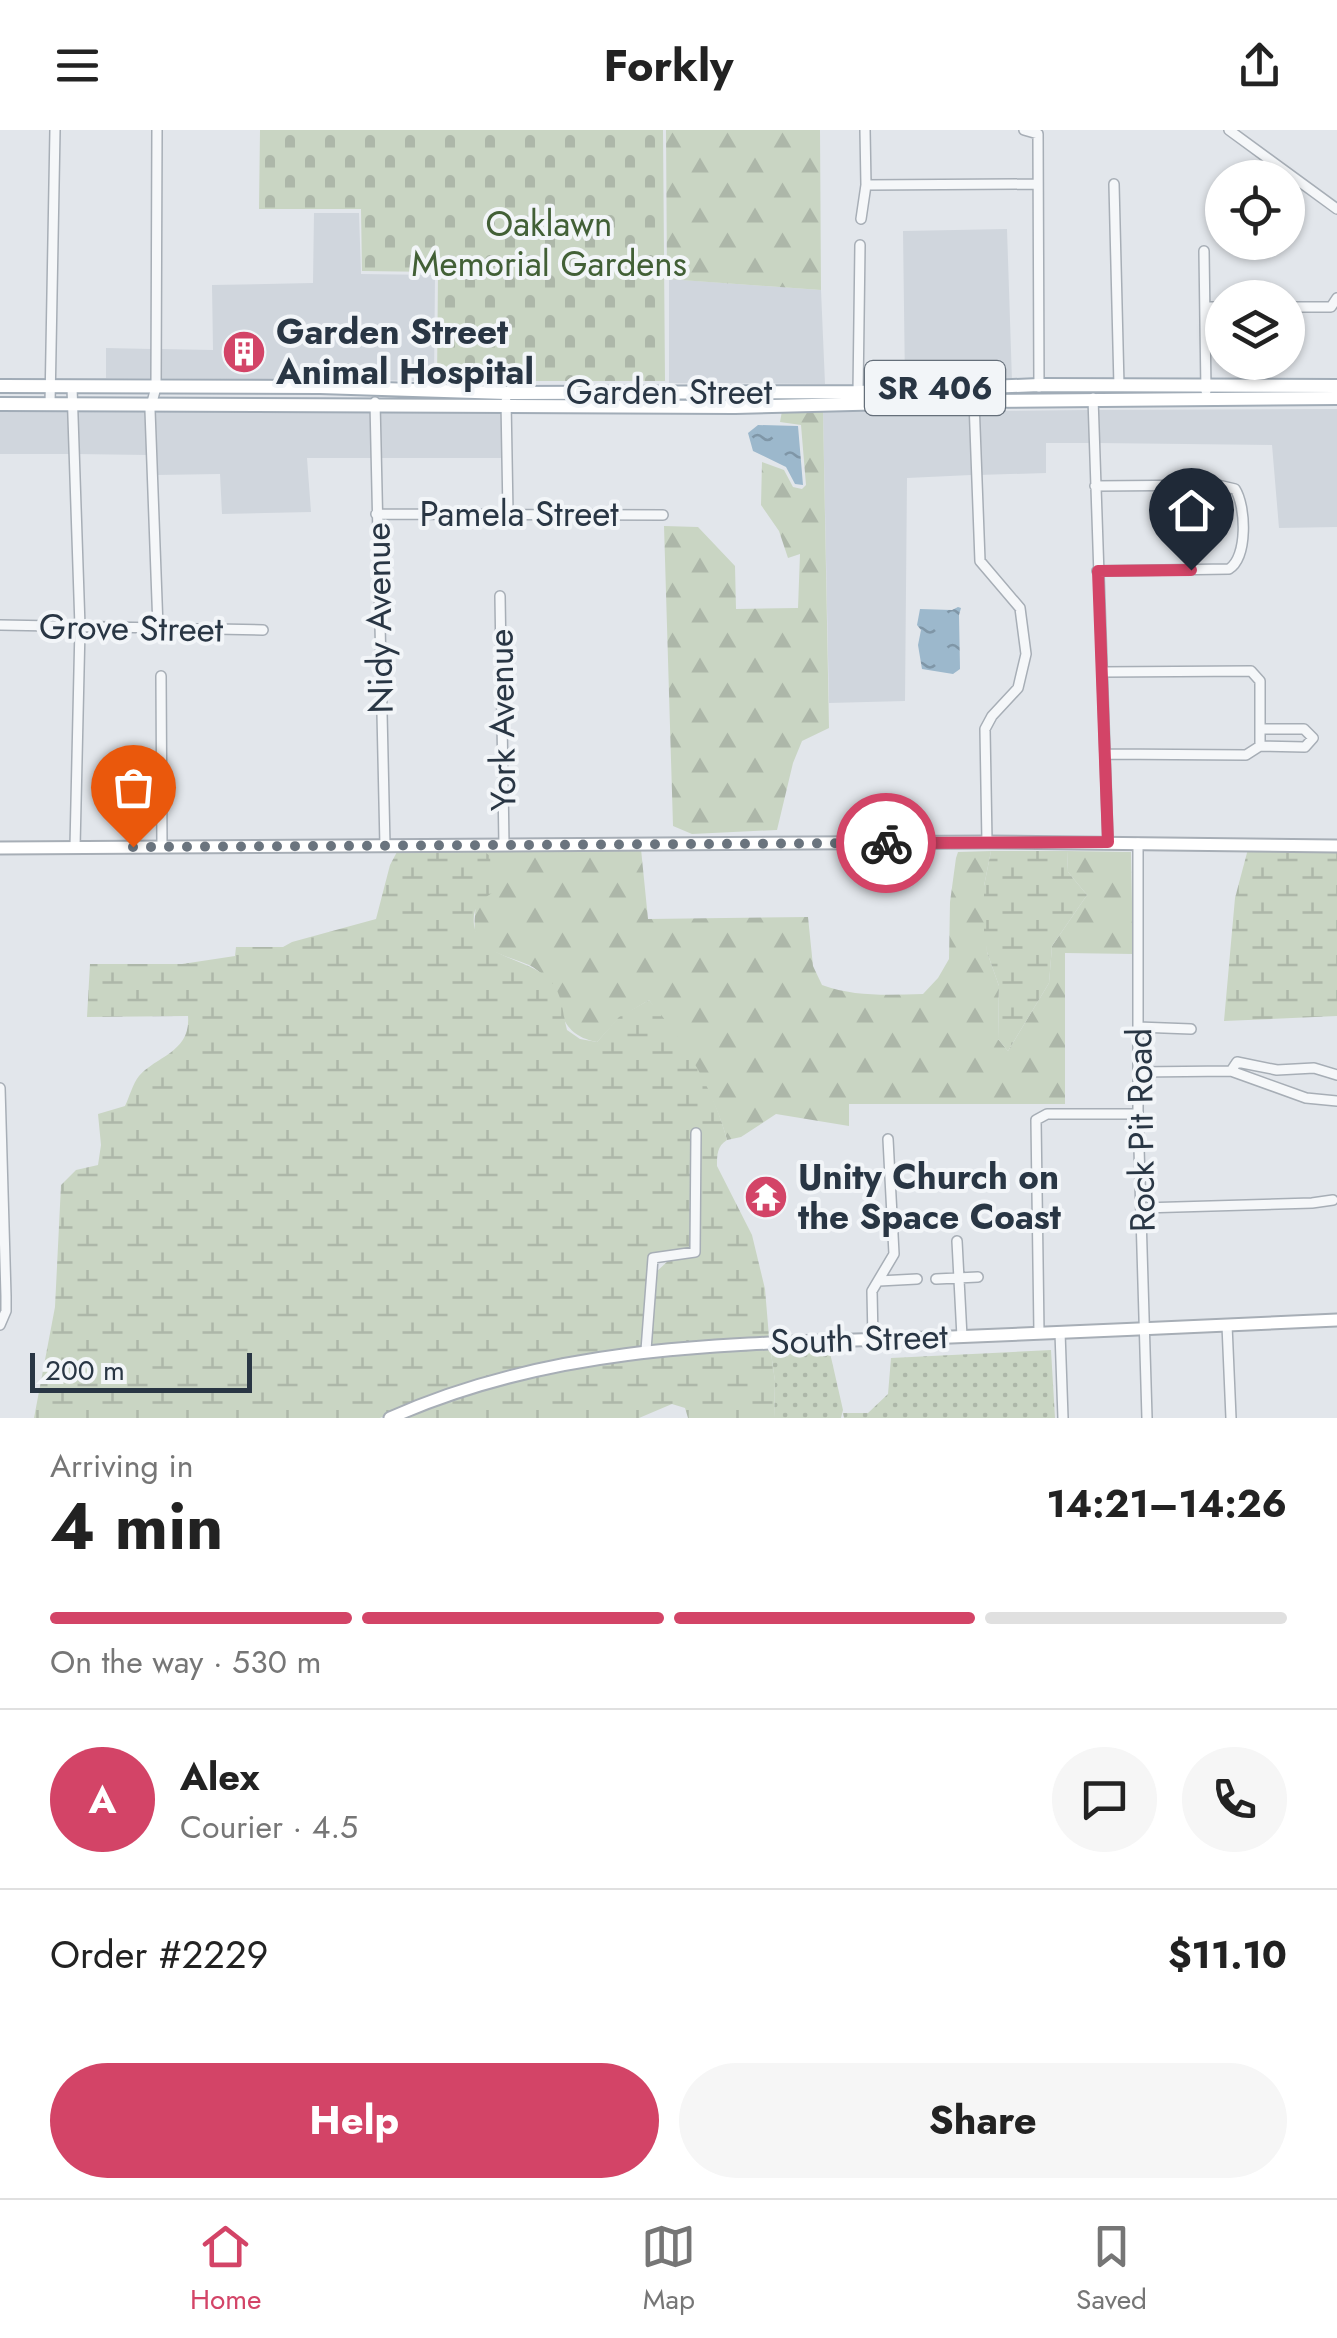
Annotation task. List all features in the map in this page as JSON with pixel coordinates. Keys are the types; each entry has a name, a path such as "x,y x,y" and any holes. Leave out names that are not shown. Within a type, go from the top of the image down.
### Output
{"main road":[{"name":"Garden Street","path":"0,404 443,406 506,400 598,400 734,407 1039,384 1093,392 1337,386"},
{"name":"Garden Street","path":"0,386 444,391 506,400"},
{"name":"Garden Street","path":"598,400 734,392 858,399 1040,400 1118,386 1337,398"},
{"path":"224,387 231,404"}],"street":[{"path":"50,404 54,130"},
{"path":"157,130 156,387 151,404 158,628"},
{"path":"861,219 866,185 864,130"},
{"path":"1024,130 1038,134 1040,400"},
{"path":"1235,132 1337,209"},
{"path":"866,185 1038,184"},
{"path":"1114,184 1118,386"},
{"path":"858,399 860,244"},
{"path":"1204,251 1205,307"},
{"path":"1305,307 1331,307 1337,298"},
{"path":"1206,380 1206,392"},
{"path":"72,387 80,627 75,847"},
{"name":"Nidy Avenue","path":"374,390 385,846"},
{"path":"443,406 444,391"},
{"path":"734,392 734,407"},
{"path":"1093,392 1108,842"},
{"path":"506,400 508,513"},
{"path":"974,401 980,561 1020,608 1026,654 1018,688 985,729 988,842"},
{"path":"1095,486 1231,487 1241,500 1239,560 1229,569 1098,571"},
{"name":"Pamela Street","path":"376,514 662,515"},
{"name":"York Avenue","path":"500,596 504,845"},
{"name":"Grove Street","path":"0,625 262,630"},
{"path":"1102,672 1251,671 1260,681 1260,746"},
{"path":"162,676 162,847"},
{"path":"1105,754 1246,755 1260,746 1305,747 1313,738 1304,729 1260,728"},
{"path":"0,848 988,842 1337,846"},
{"name":"Rock Pit Road","path":"1138,843 1138,1114 1148,1418"},
{"path":"1138,1028 1191,1029"},
{"path":"1231,1071 1237,1062 1277,1070 1314,1068 1337,1076"},
{"path":"1138,1072 1231,1071 1306,1098 1337,1101"},
{"path":"0,1088 6,1311 0,1325"},
{"path":"1039,1333 1036,1120 1047,1114 1138,1114"},
{"path":"646,1350 653,1258 695,1252 696,1133"},
{"path":"872,1339 872,1291 894,1254 888,1139"},
{"path":"1142,1208 1332,1200"},
{"path":"957,1241 962,1336"},
{"path":"936,1279 978,1277"},
{"path":"879,1281 917,1280"},
{"name":"South Street","path":"390,1418 422,1404 540,1369 646,1350 750,1342 1337,1320"},
{"path":"1227,1325 1231,1418"},
{"path":"1060,1332 1063,1418"}],"shaded area":[{"path":"314,213 359,213 361,274 435,275 434,381 160,378 160,349 213,350 212,285 313,283"},
{"path":"1007,229 1012,381 905,384 903,231"},
{"path":"669,279 821,290 825,384 669,383"},
{"path":"106,348 152,349 152,378 106,378"},
{"path":"0,408 68,408 69,454 0,454"},
{"path":"76,408 147,408 148,455 77,454"},
{"path":"154,408 371,410 372,458 307,458 311,512 222,514 220,474 156,475"},
{"path":"1337,409 1337,527 1279,528 1272,445 1098,443 1097,410"},
{"path":"379,410 503,412 503,458 379,458"},
{"path":"1089,410 1090,443 1046,443 1046,473 978,475 978,411"},
{"path":"823,411 970,411 971,475 907,478 905,701 829,703"}],"green space":[{"name":"Oaklawn Memorial Gardens","path":"260,130 663,130 665,381 437,381 438,272 362,271 361,209 259,209"},
{"path":"666,130 820,130 821,290 667,279"},
{"path":"782,411 823,411 829,728 802,741 777,830 692,834 673,826 664,526 698,527 735,566 736,609 798,608 800,554 788,558 779,531 761,505 762,462 784,470 793,487 802,489 806,485 801,425 780,422"},
{"path":"641,849 648,919 808,917 813,966 822,985 884,995 923,994 938,978 949,959 950,902 958,852 991,851 984,886 987,952 999,986 998,1039 1008,1051 1049,983 1052,946 1087,895 1068,872 1067,851 1131,852 1133,954 1065,953 1065,1104 849,1104 849,1126 776,1114 741,1137 727,1140 704,1084 649,1000 619,1018 597,1042 581,1037 570,1029 542,974 491,950 476,935 483,850"},
{"path":"1248,849 1337,851 1337,1016 1224,1021 1235,898"},
{"path":"398,850 482,850 490,856 492,893 475,910 478,936 494,951 548,978 559,996 567,1030 580,1039 597,1042 619,1017 649,1000 662,1015 696,1066 721,1121 727,1140 719,1148 717,1166 752,1235 765,1289 769,1337 650,1345 655,1273 669,1260 699,1252 700,1130 693,1129 692,1248 652,1254 642,1346 476,1383 380,1418 34,1418 55,1307 61,1185 76,1170 98,1165 98,1114 125,1106 139,1076 179,1046 187,1028 188,1016 87,1017 90,964 182,964 235,956 236,947 283,947 376,919 390,865"},
{"path":"991,851 1067,851 1068,872 1087,895 1052,946 1049,983 1008,1051 998,1039 999,986 984,932 984,886"},
{"path":"828,1344 843,1410 841,1418 774,1418 775,1381 770,1346"},
{"path":"770,1346 775,1381 774,1418 688,1418 685,1408 672,1404 639,1418 400,1418 444,1400 535,1374 676,1353"},
{"path":"1051,1350 1055,1418 844,1418 843,1413 868,1413 888,1394 891,1358"}],"water":[{"path":"758,425 798,426 803,485 795,484 786,467 753,451 748,433"},
{"path":"958,607 960,669 953,674 922,669 918,645 921,630 917,625 920,609"}],"way so far":[{"path":"133,847 886,843"}],"place":[{"name":"Garden Street Animal Hospital","path":"244,352"},
{"name":"Unity Church on the Space Coast","path":"766,1197"}],"route":[{"path":"886,843 1108,842 1098,571 1191,570"}]}
